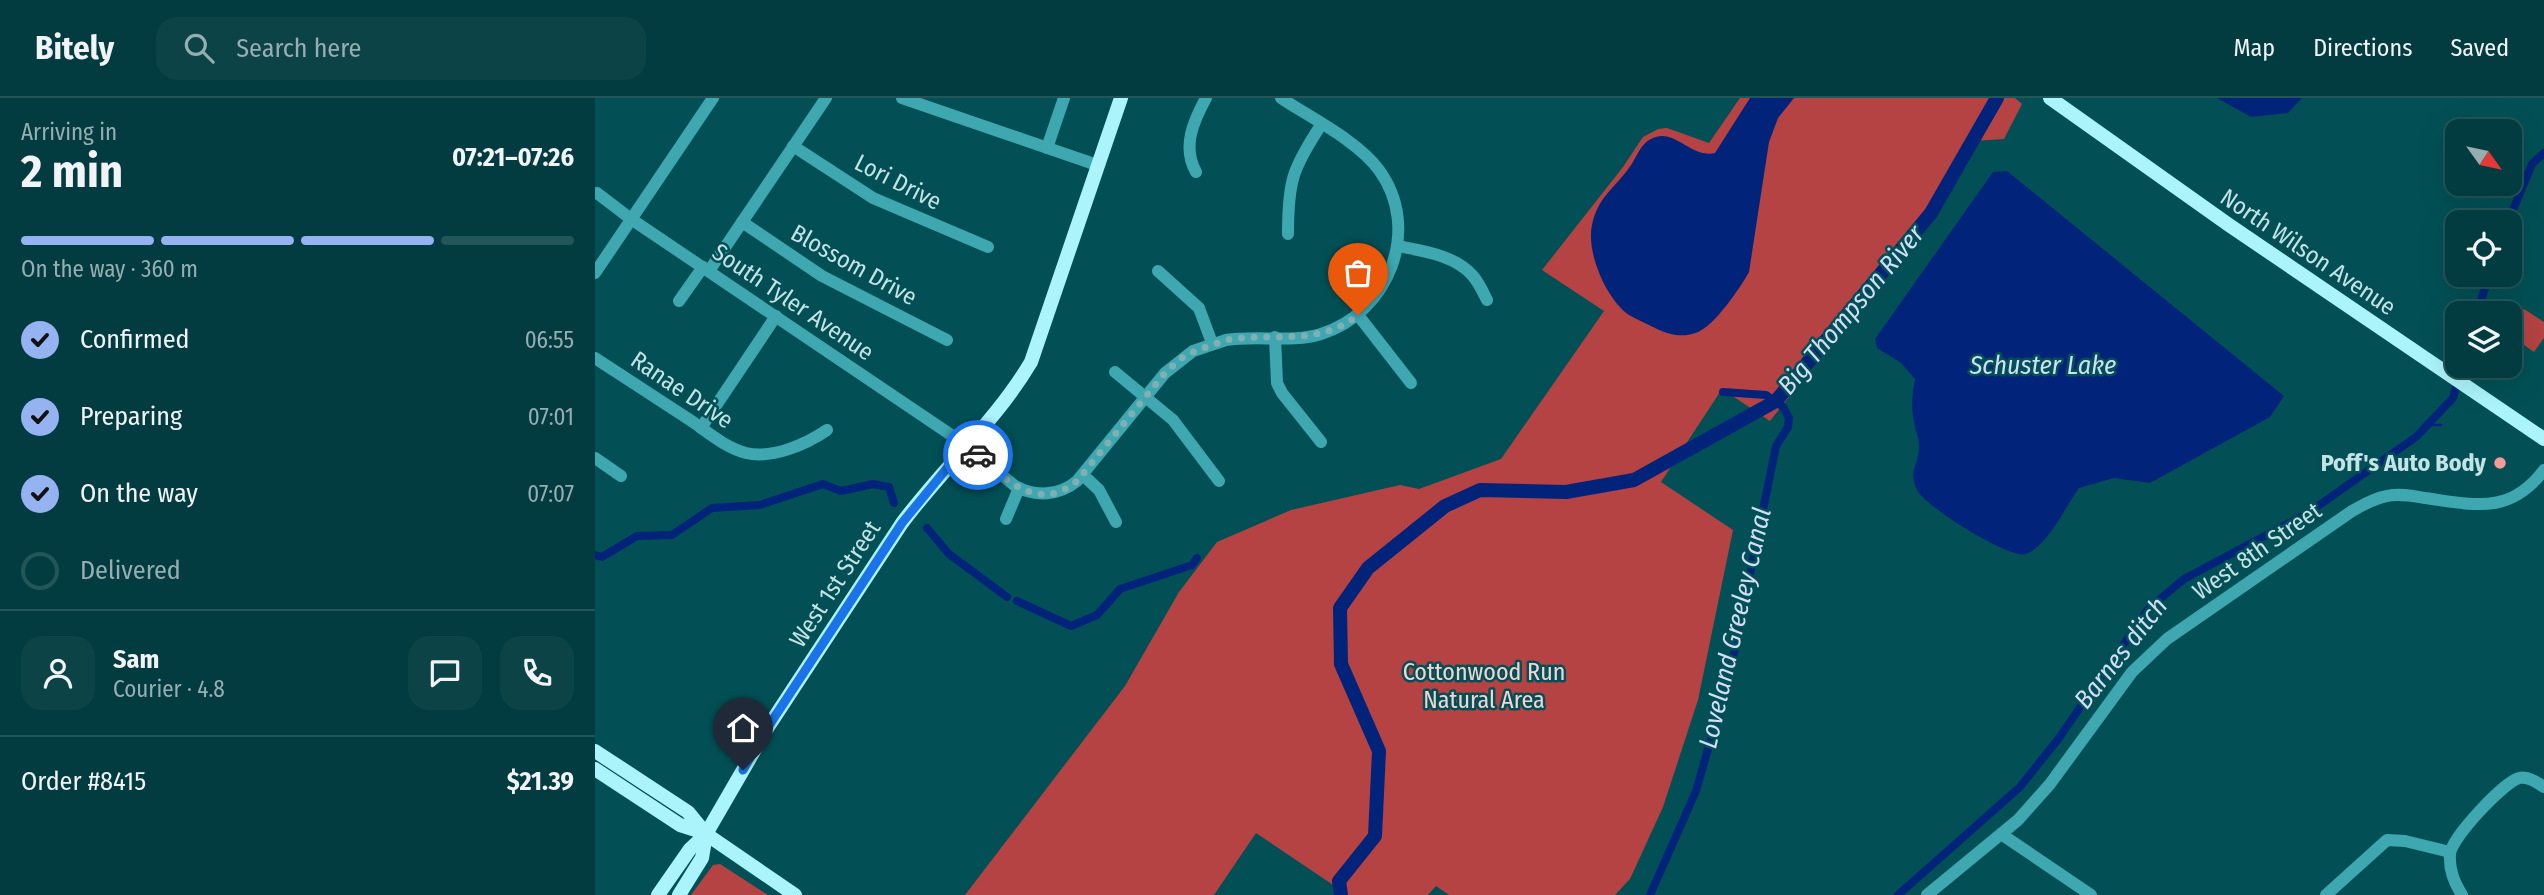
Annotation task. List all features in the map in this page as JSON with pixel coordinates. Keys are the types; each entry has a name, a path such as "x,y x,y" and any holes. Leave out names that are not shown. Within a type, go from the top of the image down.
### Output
{"main road":[{"name":"West 1st Street","path":"658,895 690,849 706,834 768,727 902,523 1013,393 1031,362 1121,98"},
{"name":"North Wilson Avenue","path":"2050,98 2240,233 2544,439"},
{"path":"595,751 688,812 706,834"},
{"path":"595,769 680,825 706,834 795,895"},
{"name":"West 1st Street","path":"679,895 702,858 706,834"}],"street":[{"path":"595,273 713,98"},
{"path":"679,301 742,222 826,98"},
{"path":"902,98 1097,165"},
{"path":"1047,148 1064,98"},
{"path":"1196,172 1191,163 1188,142 1206,98"},
{"path":"1006,519 1019,488 1040,494 1053,493 1072,485 1083,475 1165,373 1180,359 1212,343 1234,338 1320,335 1351,321 1376,298 1388,278 1397,246 1395,205 1387,184 1379,170 1360,151 1281,98"},
{"path":"1288,234 1288,198 1292,178 1301,157 1321,125"},
{"name":"Lori Drive","path":"793,146 873,198 988,247"},
{"name":"South Tyler Avenue","path":"597,193 631,219 966,445 1019,488"},
{"name":"Blossom Drive","path":"742,222 822,276 947,340"},
{"path":"1397,246 1429,252 1457,263 1475,278 1487,300"},
{"path":"1157,271 1199,309 1212,343"},
{"path":"1358,315 1411,383"},
{"path":"701,428 776,316"},
{"path":"1275,337 1277,383 1321,442"},
{"name":"Ranae Drive","path":"595,358 732,448 755,454 787,449 811,441 827,430"},
{"path":"1115,372 1173,420 1219,481"},
{"path":"595,458 621,476"},
{"name":"West 8th Street","path":"1927,895 2018,820 2050,784 2143,660 2167,639 2352,511 2392,495 2477,504 2508,501 2533,485 2544,470"},
{"path":"1083,475 1099,490 1116,522"},
{"path":"2462,895 2452,877 2450,852 2464,828 2518,778 2526,778 2544,786"},
{"path":"2001,834 2091,895"},
{"path":"2326,895 2387,840 2405,841 2450,852"}],"green space":[{"name":"Cottonwood Run Natural Area","path":"1740,98 2015,98 2022,104 2004,139 1972,141 1936,211 1770,421 1722,389 1661,482 1733,530 1698,700 1663,807 1630,879 1615,895 1449,895 1436,886 1428,895 1348,895 1256,833 1214,895 965,895 1125,686 1179,592 1217,542 1291,510 1400,485 1419,489 1501,459 1604,311 1542,270 1623,167 1643,137 1658,129 1667,128 1709,143"},
{"path":"2524,309 2544,322 2544,338 2534,352 2522,344"},
{"path":"720,864 768,895 691,895 713,865"}],"water":[{"path":"1750,98 1794,98 1778,118 1769,142 1749,272 1727,305 1705,328 1686,335 1664,332 1629,315 1606,287 1592,248 1595,215 1602,200 1647,141 1659,136 1667,137 1698,152 1715,153"},
{"path":"2217,98 2302,98 2288,113 2251,117"},
{"name":"Schuster Lake","path":"2007,171 2284,396 2270,417 2150,483 2114,478 2079,488 2049,535 2026,554 2003,549 1968,530 1934,507 1917,490 1913,478 1919,445 1912,411 1915,379 1901,363 1877,348 1875,339 1993,172"}],"waterway":[{"name":"Big Thompson River","path":"1341,895 1339,881 1375,836 1379,751 1341,664 1340,608 1368,568 1445,506 1480,490 1566,492 1634,480 1776,401 1931,213 1997,98"},
{"name":"Barnes ditch","path":"2513,210 2532,164 2544,153"},
{"name":"Barnes ditch","path":"2481,301 2485,287"},
{"name":"Barnes ditch","path":"1898,895 2020,787 2059,738 2148,609 2184,579 2308,513 2416,437 2453,398 2459,378"},
{"name":"Loveland Greeley Canal","path":"1650,895 1696,791 1730,673 1776,446 1788,427 1789,418 1783,407 1766,395 1723,392"},
{"path":"2428,425 2441,425"},
{"path":"595,555 602,557 637,536 672,535 712,508 760,505 823,484 841,491 873,484 889,487 894,503"},
{"path":"927,528 949,554 1007,597"},
{"path":"1017,601 1071,626 1097,615 1120,589 1192,565 1197,558"}],"way so far":[{"path":"978,455 1007,481 1024,491 1047,494 1059,491 1077,481 1157,382 1180,359 1212,343 1234,338 1320,335 1358,315"}],"place":[{"name":"Poff's Auto Body","path":"2500,463"}],"route":[{"path":"743,770 768,727 921,497 966,445 978,455"}]}
